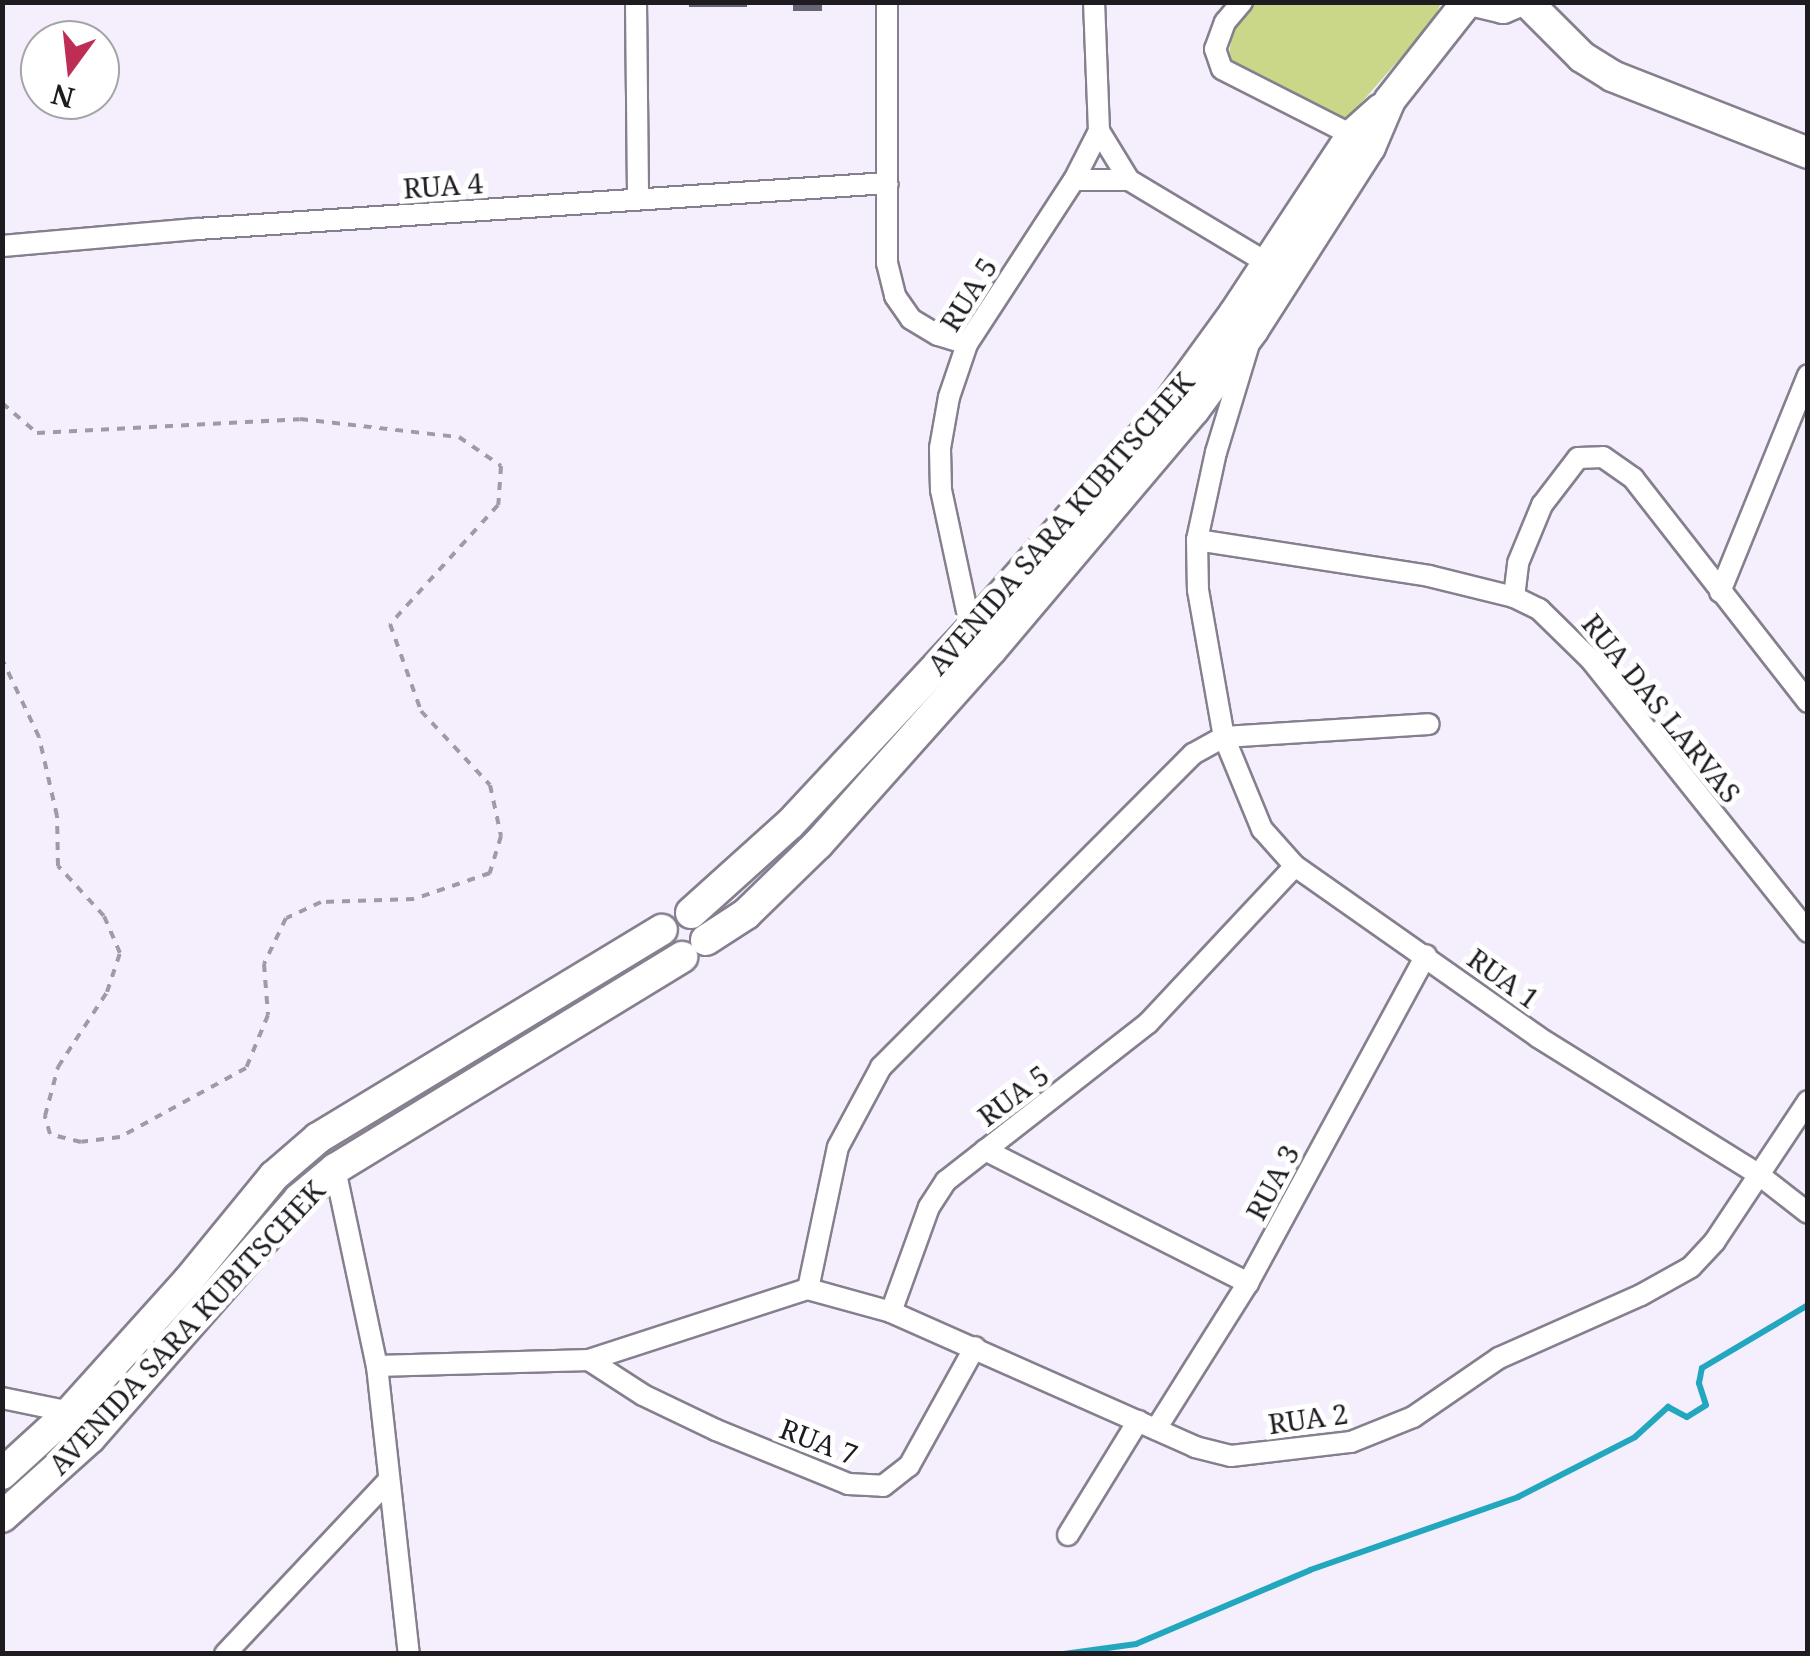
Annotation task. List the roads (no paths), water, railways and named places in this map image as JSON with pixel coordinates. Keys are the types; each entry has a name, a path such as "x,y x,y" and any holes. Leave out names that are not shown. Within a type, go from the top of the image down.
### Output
{"main road":[{"path":"1278,269 1370,147 1390,100 1467,2"},
{"path":"1478,2 1491,8 1516,2"},
{"path":"1527,2 1582,57 1612,76 1808,154"},
{"name":"AVENIDA SARA KUBITSCHEK","path":"2,1517 90,1438 299,1200 334,1169 746,914 844,814 1194,410 1254,330 1278,269 1352,136 1390,100"},
{"name":"AVENIDA SARA KUBITSCHEK","path":"2,1474 70,1412 188,1281 274,1176 318,1138 662,930 672,915 691,913 790,824 971,630 1157,420 1278,269"},
{"path":"662,930 664,945 694,949 705,927 691,913"}],"street":[{"path":"636,2 638,199"},
{"path":"887,2 888,264 894,296 911,319 938,335 967,344"},
{"name":"RUA 5","path":"971,630 949,534 940,448 949,396 967,344 1074,180 1099,131 1094,2"},
{"path":"1242,2 1225,22 1215,49 1222,69 1352,136"},
{"path":"1099,131 1129,180 1278,269"},
{"path":"1074,180 1129,180"},
{"name":"RUA 4","path":"2,246 887,183"},
{"name":"RUA 1","path":"1254,330 1216,452 1197,540 1198,590 1224,737 1262,829 1295,866 1631,1099 1758,1174 1808,1213"},
{"path":"1720,592 1808,375"},
{"path":"1514,597 1518,563 1542,505 1568,469 1590,454 1615,462 1633,478 1808,702"},
{"name":"RUA DAS LARVAS","path":"1197,540 1429,576 1514,597 1539,609 1582,650 1808,932"},
{"path":"377,1366 588,1360 808,1289 838,1147 881,1067 1193,754 1224,737 1428,724"},
{"name":"RUA 5","path":"890,1312 929,1207 946,1181 1148,1023 1295,866"},
{"name":"RUA 3","path":"1068,1536 1248,1283 1426,954"},
{"name":"RUA 2","path":"808,1289 890,1312 1195,1447 1231,1456 1351,1442 1384,1432 1499,1358 1641,1296 1690,1267 1716,1241 1808,1101"},
{"path":"985,1150 1248,1283"},
{"path":"334,1169 377,1366 409,1654"},
{"name":"RUA 7","path":"588,1360 643,1395 716,1430 848,1484 883,1486 909,1466 975,1347"},
{"path":"2,1398 70,1412"},
{"path":"225,1654 387,1482"}],"waterway":[{"path":"1064,1654 1136,1644 1310,1570 1518,1497 1635,1437 1668,1407 1687,1417 1706,1405 1699,1383 1702,1368 1808,1305"}]}
